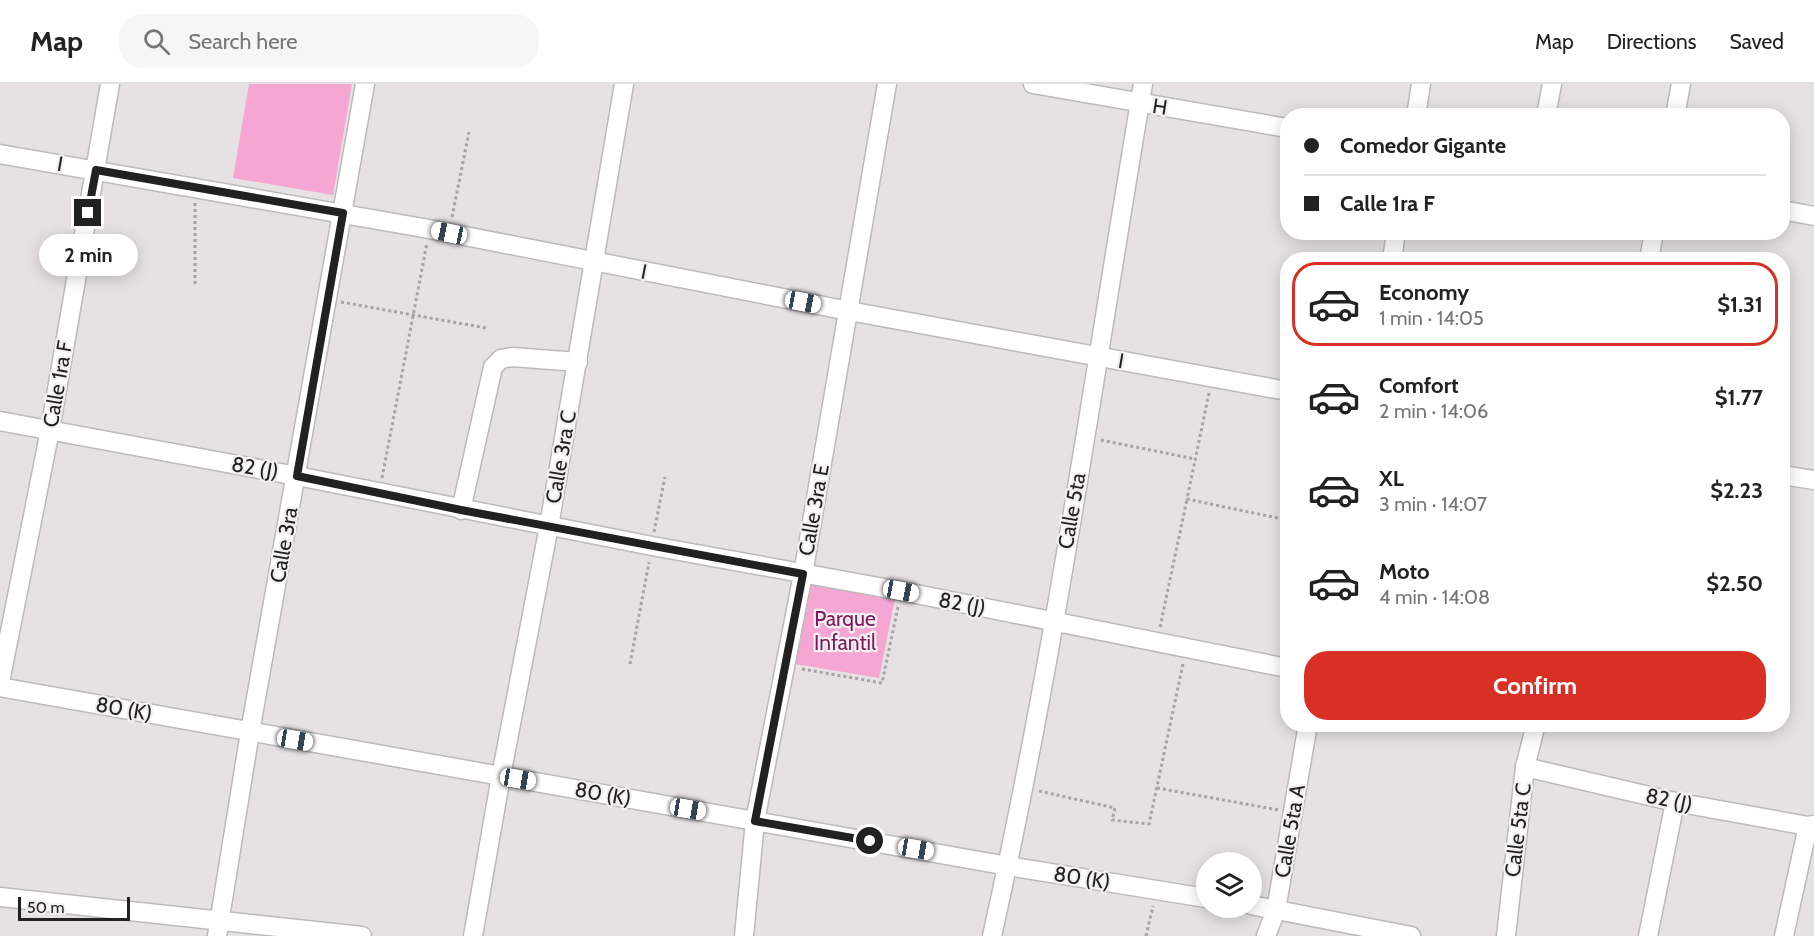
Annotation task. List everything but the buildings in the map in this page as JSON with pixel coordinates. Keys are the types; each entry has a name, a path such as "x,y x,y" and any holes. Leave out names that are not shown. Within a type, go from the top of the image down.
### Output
{"street":[{"name":"Calle 1ra F","path":"0,682 50,430 110,84"},
{"name":"Calle 3ra","path":"218,928 250,732 365,84"},
{"name":"Calle 3ra C","path":"472,936 549,526 624,84"},
{"name":"Calle 3ra E","path":"744,936 755,821 803,574 887,84"},
{"name":"H","path":"1033,84 1280,127"},
{"name":"Calle 5ta","path":"992,936 1008,866 1054,622 1143,84"},
{"path":"1417,108 1421,84"},
{"path":"1548,108 1552,84"},
{"path":"1676,108 1681,84"},
{"name":"I","path":"0,153 343,213 849,311 1280,390"},
{"path":"1790,212 1814,216"},
{"path":"461,510 493,367 501,359 512,357 578,362"},
{"name":"82 (J)","path":"0,421 297,476 461,510 901,591 1280,667"},
{"path":"1790,476 1814,480"},
{"name":"80 (K)","path":"0,687 1008,866 1196,896"},
{"name":"Calle 5ta A","path":"1266,936 1276,910 1307,732"},
{"name":"Calle 5ta C","path":"1506,936 1525,767 1534,732"},
{"name":"82 (J)","path":"1525,767 1675,802 1811,826"},
{"path":"1648,936 1675,802"},
{"path":"1784,936 1811,826"},
{"path":"0,897 218,928 362,936"},
{"path":"1262,907 1387,934 1411,936"}],"path":[{"path":"449,233 469,132"},
{"path":"195,187 195,286"},
{"path":"380,493 429,229"},
{"path":"327,300 486,328"},
{"path":"1157,641 1213,377"},
{"path":"1085,437 1195,459"},
{"path":"630,664 665,477"},
{"path":"1187,499 1280,519"},
{"path":"785,666 882,683 901,591"},
{"path":"1023,788 1115,808 1112,820 1149,824 1187,648"},
{"path":"1156,788 1293,812"},
{"path":"1146,936 1156,890"}],"green space":[{"path":"249,84 352,84 333,195 233,178"},
{"name":"Parque Infantil","path":"808,584 895,598 879,678 795,664"}],"route":[{"path":"88,213 96,170 343,213 297,476 461,510 803,574 755,821 870,841"}]}
